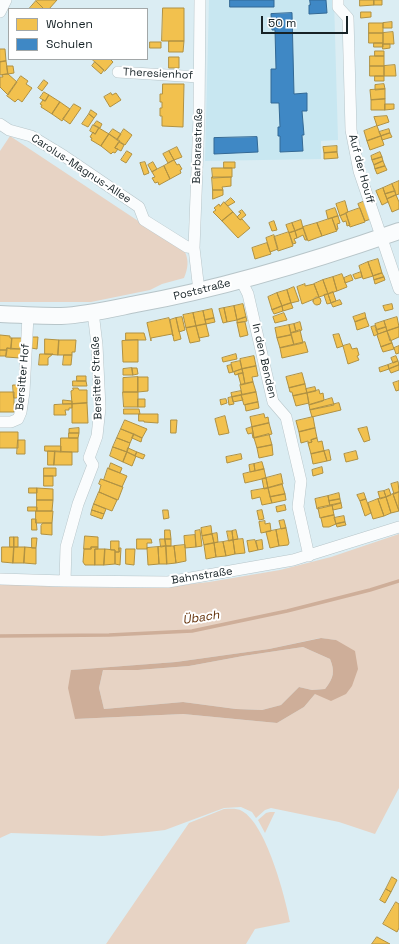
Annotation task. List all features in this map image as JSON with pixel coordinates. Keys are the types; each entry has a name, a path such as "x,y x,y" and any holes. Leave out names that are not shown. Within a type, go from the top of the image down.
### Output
{"main road":[{"name":"Poststraße","path":"0,314 62,316 159,300 241,280 399,231"}],"street":[{"path":"0,12 6,0"},
{"name":"Barbarastraße","path":"199,291 194,248 199,117 200,0"},
{"name":"Auf der Houff","path":"338,0 338,7 348,18 350,130 359,172 399,289"},
{"name":"Theresienhof","path":"118,72 199,77"},
{"name":"Carolus-Magnus-Allee","path":"0,124 9,130 31,136 64,156 139,207 144,220 187,247 194,248"},
{"name":"In den Benden","path":"241,280 248,294 273,402 287,419 301,481 298,507 309,556"},
{"name":"Bersitter Straße","path":"65,581 66,547 78,504 93,465 89,458 97,436 100,408 97,339 93,312"},
{"name":"Bersitter Hof","path":"0,422 11,422 18,419 21,412 24,392 28,316"},
{"name":"Bahnstraße","path":"0,579 168,582 293,560 399,527"}],"shaded area":[{"path":"209,0 334,0 338,140 321,141 321,159 205,161"},
{"path":"10,136 185,252 188,265 184,278 162,284 150,290 91,302 0,302 0,151"},
{"path":"399,534 399,788 375,834 339,822 271,808 265,810 256,818 252,812 241,807 224,808 165,830 102,836 11,833 0,838 0,584 64,587 155,588 209,582 280,570 331,557","holes":["320,638 336,640 346,694 315,694 304,707 277,723 183,714 75,719 72,670 176,662 269,649"]},
{"path":"321,638 336,640 355,651 358,669 352,686 346,694 331,701 315,694 304,707 277,723 183,714 75,719 68,688 71,670 176,662 269,649","holes":["303,647 330,659 333,667 333,674 325,689 312,690 299,687 281,705 262,710 236,709 183,702 104,709 99,688 103,670 138,670 189,666"]},
{"path":"303,647 330,659 333,667 332,678 325,689 312,690 299,687 281,705 262,710 236,709 183,702 104,709 99,688 103,670 138,670 189,666"},
{"path":"224,809 236,809 242,811 251,818 259,830 279,879 290,922 255,929 246,944 106,944 189,823"},
{"path":"275,812 265,833 258,820 266,813"}],"building: Wohnen":[{"path":"57,0 50,8 43,8 36,1"},
{"path":"360,0 374,0 374,5 360,6"},
{"path":"374,0 382,0 382,5 374,5"},
{"path":"36,1 43,8 30,8"},
{"path":"163,8 184,8 184,41 162,41"},
{"path":"361,12 371,12 371,17 361,18"},
{"path":"392,22 392,28 383,28 383,23"},
{"path":"369,23 383,23 383,33 369,33"},
{"path":"393,32 394,44 383,44 383,33"},
{"path":"369,33 383,33 383,43 369,43"},
{"path":"169,41 184,41 183,52 169,52"},
{"path":"150,42 161,42 161,48 150,48"},
{"path":"374,43 383,43 383,47 374,47"},
{"path":"383,44 390,44 390,48 383,49"},
{"path":"0,49 5,49 6,61 0,62"},
{"path":"375,51 384,51 384,56 375,56"},
{"path":"370,56 384,56 384,66 370,66"},
{"path":"169,57 179,57 179,68 169,68"},
{"path":"93,60 111,60 113,62 105,71"},
{"path":"6,61 8,74 0,75 0,62"},
{"path":"95,62 104,70 101,74 92,66"},
{"path":"395,65 396,76 384,76 384,66"},
{"path":"7,66 13,66 14,73 8,74"},
{"path":"370,66 384,66 384,76 370,76"},
{"path":"8,74 17,82 8,95 0,87 0,77"},
{"path":"21,76 28,81 26,84 32,88 22,102 18,99 15,102 7,96"},
{"path":"375,76 384,76 384,81 375,81"},
{"path":"44,80 48,83 42,91 38,88"},
{"path":"163,84 184,84 183,127 162,126 160,108 162,108 162,102 160,102 160,94 162,94"},
{"path":"384,84 385,89 375,90 375,85"},
{"path":"385,89 385,99 371,100 370,90"},
{"path":"44,92 49,95 45,101 40,98"},
{"path":"111,93 112,95 116,93 121,100 110,107 104,97"},
{"path":"49,95 60,102 52,114 41,107 42,105 40,104 43,100 45,101"},
{"path":"385,99 385,110 371,110 371,100"},
{"path":"60,102 70,109 62,121 52,114"},
{"path":"74,104 81,108 70,124 63,119"},
{"path":"385,104 394,104 394,109 385,110"},
{"path":"91,110 97,114 94,118 89,114"},
{"path":"89,114 94,118 88,127 82,124"},
{"path":"387,116 389,122 377,126 374,117"},
{"path":"97,121 102,124 100,128 94,125"},
{"path":"93,125 99,128 95,134 90,131"},
{"path":"377,126 381,136 367,141 364,131"},
{"path":"99,128 109,134 101,146 91,140 92,138 90,137 93,132 95,134"},
{"path":"113,129 121,134 117,140 109,134"},
{"path":"124,129 132,135 125,145 117,140"},
{"path":"389,129 390,133 381,136 379,132"},
{"path":"390,133 392,137 382,140 381,136"},
{"path":"109,134 120,141 115,148 118,149 115,153 113,152 111,154 101,146"},
{"path":"381,136 384,145 370,150 367,141"},
{"path":"119,142 124,145 121,151 115,148"},
{"path":"337,146 337,152 324,153 323,147"},
{"path":"177,147 182,157 174,160 169,151"},
{"path":"127,151 132,154 126,163 121,160"},
{"path":"169,151 174,160 168,163 163,154"},
{"path":"337,152 338,158 324,159 324,153"},
{"path":"380,152 382,157 372,160 371,156"},
{"path":"382,157 383,161 374,165 372,160"},
{"path":"174,160 182,169 180,170 181,173 170,179 164,166"},
{"path":"383,161 385,166 375,169 374,165"},
{"path":"145,162 149,173 144,175 140,163"},
{"path":"153,162 157,169 152,172 148,165"},
{"path":"224,162 235,162 235,168 224,168"},
{"path":"164,166 170,179 159,185 158,182 155,183 152,178 155,177 152,172"},
{"path":"385,166 387,170 377,174 375,169"},
{"path":"212,168 232,168 232,177 213,178"},
{"path":"212,177 231,177 231,186 222,187 223,190 213,190"},
{"path":"399,181 399,194 396,195 392,184"},
{"path":"392,184 395,191 385,194 383,188"},
{"path":"383,188 388,202 382,205 376,191"},
{"path":"213,190 223,190 223,195 213,199"},
{"path":"395,191 396,195 387,199 385,194"},
{"path":"396,195 399,202 399,209 392,212 387,199"},
{"path":"231,198 235,202 228,206 225,203"},
{"path":"345,201 348,212 340,216 336,204"},
{"path":"365,201 371,219 365,221 358,204"},
{"path":"224,202 233,212 222,221 213,212 216,210 214,208 219,204 220,206"},
{"path":"335,208 338,216 328,219 326,211"},
{"path":"360,208 365,222 350,227 346,213"},
{"path":"242,210 246,215 240,220 237,217 241,213 239,212"},
{"path":"233,212 250,228 238,238 222,221"},
{"path":"346,214 350,225 347,226 346,221 343,222 340,216"},
{"path":"338,216 340,223 337,224 338,229 336,230 332,218"},
{"path":"332,218 337,231 322,236 317,223"},
{"path":"301,220 303,228 295,231 292,223"},
{"path":"274,221 277,230 272,231 269,223"},
{"path":"292,223 295,231 289,233 286,225"},
{"path":"317,223 322,236 308,241 303,227"},
{"path":"303,228 307,240 305,240 303,235 297,238 295,231"},
{"path":"295,231 297,238 294,239 296,243 293,244 289,233"},
{"path":"289,232 293,246 278,251 274,237"},
{"path":"274,235 278,249 270,252 266,238"},
{"path":"267,243 271,254 255,259 252,248"},
{"path":"378,259 382,273 373,276 368,262"},
{"path":"368,262 373,276 363,279 359,266"},
{"path":"361,272 362,277 355,279 353,275"},
{"path":"382,273 384,277 374,280 373,276"},
{"path":"342,274 347,287 337,291 333,277"},
{"path":"351,275 353,280 345,283 344,278"},
{"path":"333,277 337,291 328,294 323,280"},
{"path":"384,277 385,280 375,284 374,280"},
{"path":"323,280 328,294 319,297 314,284"},
{"path":"305,284 305,286 314,284 319,297 302,304 297,287"},
{"path":"294,287 299,301 291,303 287,290"},
{"path":"287,290 291,303 282,306 277,293"},
{"path":"333,292 336,301 331,303 328,294"},
{"path":"277,293 282,306 272,310 268,297"},
{"path":"328,294 331,303 327,304 324,295"},
{"path":"317,297 320,298 320,304 317,305 314,304 313,301 314,298"},
{"path":"340,300 342,304 333,307 331,303"},
{"path":"291,303 293,308 283,311 282,306"},
{"path":"243,304 246,317 237,320 234,306"},
{"path":"392,304 393,309 385,311 383,306"},
{"path":"234,306 237,320 227,322 224,308"},
{"path":"282,306 283,311 274,314 272,310"},
{"path":"224,308 227,322 223,323 219,309"},
{"path":"212,309 214,318 205,320 203,311"},
{"path":"203,311 206,324 196,326 193,313"},
{"path":"193,313 196,326 186,328 183,315"},
{"path":"284,313 287,320 275,323 273,317"},
{"path":"365,313 366,318 355,322 353,317"},
{"path":"182,317 185,330 179,332 176,318"},
{"path":"246,317 247,321 237,323 237,320"},
{"path":"397,317 399,327 387,331 384,321"},
{"path":"169,318 173,336 172,334 151,338 151,341 147,323"},
{"path":"176,318 181,339 174,341 170,320"},
{"path":"214,318 215,322 206,324 205,320"},
{"path":"366,318 369,326 357,330 355,322"},
{"path":"384,321 386,327 377,330 375,324"},
{"path":"245,322 248,335 240,337 237,323"},
{"path":"300,322 302,330 296,332 294,324"},
{"path":"206,324 209,336 199,338 196,326"},
{"path":"294,324 296,332 291,333 289,325"},
{"path":"289,325 291,335 277,338 275,328"},
{"path":"196,326 200,341 190,343 186,328"},
{"path":"375,326 378,334 374,336 371,327"},
{"path":"386,327 387,331 378,334 376,330"},
{"path":"399,327 399,337 390,341 387,331"},
{"path":"300,330 303,343 294,345 291,333"},
{"path":"387,331 392,343 381,347 377,335"},
{"path":"126,333 144,333 146,340 126,340"},
{"path":"339,334 343,346 337,348 333,335"},
{"path":"0,335 10,336 10,338 12,338 11,349 7,348 7,350 0,350"},
{"path":"291,335 294,345 280,348 277,338"},
{"path":"32,337 38,337 37,349 31,348"},
{"path":"12,338 22,338 21,349 11,349"},
{"path":"45,339 59,340 58,355 45,354"},
{"path":"59,340 76,340 75,352 72,352 72,355 58,355"},
{"path":"138,340 138,362 123,362 122,341"},
{"path":"305,342 308,352 282,358 280,348"},
{"path":"392,343 394,349 383,352 381,347"},
{"path":"350,344 352,349 357,348 359,355 357,356 359,360 348,364 343,346"},
{"path":"399,346 399,353 396,354 394,348"},
{"path":"7,348 21,349 20,358 6,357"},
{"path":"0,350 7,350 6,356 0,356"},
{"path":"40,354 53,354 48,358 48,365 39,365"},
{"path":"236,354 237,359 223,362 222,358"},
{"path":"64,355 72,355 71,365 63,365"},
{"path":"254,356 256,366 242,369 240,359"},
{"path":"396,356 398,361 393,363 391,358"},
{"path":"240,361 242,369 233,372 231,363"},
{"path":"398,361 399,365 389,369 388,365"},
{"path":"231,365 233,372 229,373 227,366"},
{"path":"388,365 389,369 380,372 379,368"},
{"path":"399,365 399,370 391,373 389,369"},
{"path":"256,366 258,376 252,377 253,382 245,384 242,369"},
{"path":"132,368 133,375 123,375 123,369"},
{"path":"132,368 137,368 138,374 133,375"},
{"path":"242,369 243,373 235,375 234,372"},
{"path":"243,373 245,384 241,385 238,374"},
{"path":"302,373 305,384 289,388 286,377"},
{"path":"77,376 86,376 86,381 77,381"},
{"path":"138,377 148,377 148,391 138,392"},
{"path":"138,377 138,392 123,392 123,378"},
{"path":"73,381 86,381 87,386 73,386"},
{"path":"399,381 399,390 396,391 393,383"},
{"path":"253,382 256,392 242,395 240,385"},
{"path":"305,384 307,393 293,396 292,392 290,392 289,388"},
{"path":"13,385 19,385 21,387 20,398 14,398"},
{"path":"315,387 316,391 307,393 306,389"},
{"path":"73,388 87,390 87,403 72,404 71,391"},
{"path":"319,390 320,394 323,393 324,400 309,405 307,393"},
{"path":"241,391 242,395 232,397 231,393"},
{"path":"0,392 14,392 14,412 0,412"},
{"path":"123,392 138,392 138,407 124,407"},
{"path":"256,392 258,402 244,405 241,395"},
{"path":"307,393 309,403 296,406 293,396"},
{"path":"241,395 243,400 233,402 232,397"},
{"path":"232,397 234,404 229,405 228,398"},
{"path":"332,398 334,405 310,410 309,405"},
{"path":"138,399 145,399 145,407 138,407"},
{"path":"226,399 227,403 221,405 220,400"},
{"path":"63,400 72,401 72,404 63,404"},
{"path":"258,402 259,408 246,411 245,405"},
{"path":"87,403 88,423 72,423 72,404"},
{"path":"339,403 341,410 312,417 310,410"},
{"path":"72,404 72,408 65,410 66,415 54,415 54,405"},
{"path":"124,409 139,409 140,414 124,414"},
{"path":"139,414 158,414 158,423 139,421"},
{"path":"264,414 265,418 268,417 269,423 252,427 250,417"},
{"path":"225,416 229,433 219,435 215,419"},
{"path":"313,417 315,428 299,432 296,421"},
{"path":"125,420 147,429 142,438 121,429"},
{"path":"171,420 177,420 176,433 171,433"},
{"path":"269,423 272,434 254,438 252,427"},
{"path":"252,427 254,438 252,433 248,434 246,429"},
{"path":"367,427 370,440 364,442 358,429"},
{"path":"79,428 79,433 69,433 69,429"},
{"path":"315,428 317,438 311,440 312,442 308,443 308,441 301,443 299,432"},
{"path":"121,429 134,434 130,443 117,438"},
{"path":"0,432 18,432 18,448 0,448"},
{"path":"69,433 79,433 78,438 69,438"},
{"path":"134,434 142,438 141,442 132,438"},
{"path":"269,434 272,445 257,448 254,438"},
{"path":"61,438 78,438 78,452 61,452"},
{"path":"117,438 130,443 127,452 113,447"},
{"path":"317,438 318,442 322,441 324,451 311,454 308,443"},
{"path":"18,440 25,440 25,454 17,454"},
{"path":"272,445 273,455 259,458 257,448"},
{"path":"45,446 61,446 61,452 45,451"},
{"path":"113,447 127,452 123,462 110,456"},
{"path":"128,448 137,452 135,456 127,452"},
{"path":"329,450 331,460 327,461 324,451"},
{"path":"48,451 55,451 54,465 48,465"},
{"path":"55,451 72,452 72,465 54,465"},
{"path":"324,451 327,461 313,464 311,454"},
{"path":"356,451 358,459 346,462 344,454"},
{"path":"127,452 136,456 132,466 123,462"},
{"path":"137,452 145,455 143,459 135,456"},
{"path":"241,454 242,459 227,463 226,457"},
{"path":"262,462 264,469 255,471 254,464"},
{"path":"111,463 122,468 120,473 109,469"},
{"path":"254,464 255,471 250,472 249,465"},
{"path":"322,467 323,473 313,476 312,470"},
{"path":"44,468 56,468 56,476 44,476"},
{"path":"108,468 127,476 122,487 104,480"},
{"path":"264,469 266,478 245,483 243,474"},
{"path":"281,474 283,484 268,488 266,478"},
{"path":"44,476 53,476 53,486 44,486"},
{"path":"266,478 268,488 264,489 262,479"},
{"path":"101,479 123,487 118,500 99,492 101,485 99,484"},
{"path":"398,482 399,492 394,494 391,484"},
{"path":"282,484 285,494 270,497 268,488"},
{"path":"29,488 37,488 37,493 29,493"},
{"path":"37,488 53,489 53,500 37,500"},
{"path":"268,488 272,503 262,505 260,497 252,499 251,491"},
{"path":"389,489 391,495 386,497 384,491"},
{"path":"384,491 386,497 380,499 378,492"},
{"path":"99,492 117,500 112,511 94,504"},
{"path":"399,492 399,511 393,494"},
{"path":"339,493 340,499 329,501 328,496"},
{"path":"364,493 366,499 360,501 357,495"},
{"path":"285,494 286,500 272,503 270,497"},
{"path":"393,494 399,511 391,513 386,497"},
{"path":"328,496 330,506 317,509 315,499"},
{"path":"386,497 391,513 384,516 378,499"},
{"path":"340,499 341,503 330,506 329,501"},
{"path":"366,499 371,513 365,516 360,501"},
{"path":"378,499 384,516 373,519 368,503"},
{"path":"37,500 53,500 52,511 37,511"},
{"path":"341,503 342,508 333,510 332,505"},
{"path":"94,504 106,509 104,514 92,510"},
{"path":"285,505 286,510 277,512 276,507"},
{"path":"332,505 334,515 320,518 318,508"},
{"path":"28,507 37,507 37,511 28,511"},
{"path":"92,510 104,514 102,519 91,515"},
{"path":"163,510 168,510 169,518 164,519"},
{"path":"262,510 264,519 259,520 257,511"},
{"path":"36,511 53,511 52,523 36,523"},
{"path":"334,515 336,524 329,527 323,527 321,518"},
{"path":"344,516 345,522 336,524 334,518"},
{"path":"32,519 36,519 37,530 32,530"},
{"path":"284,520 286,528 281,529 279,521"},
{"path":"265,521 265,524 270,523 271,531 261,533 259,522"},
{"path":"345,522 346,525 337,527 336,524"},
{"path":"43,523 52,523 52,535 41,534 41,526"},
{"path":"211,526 212,534 202,536 201,528"},
{"path":"286,528 289,543 288,545 279,546 276,530"},
{"path":"165,530 170,530 171,539 165,539"},
{"path":"200,530 202,546 196,547 195,531"},
{"path":"236,530 238,539 233,540 232,531"},
{"path":"276,530 279,546 270,548 266,532"},
{"path":"227,531 232,531 233,540 229,541"},
{"path":"217,533 218,542 214,543 212,534"},
{"path":"212,534 214,543 204,545 202,536"},
{"path":"195,535 196,547 185,548 184,536"},
{"path":"85,536 98,537 98,547 84,549"},
{"path":"10,537 14,537 14,547 10,547"},
{"path":"14,537 18,537 18,547 14,547"},
{"path":"32,538 37,538 36,548 32,548"},
{"path":"137,539 151,539 152,543 147,543 147,549 137,549"},
{"path":"160,539 165,539 166,546 161,547"},
{"path":"165,539 171,539 171,546 166,546"},
{"path":"243,539 245,553 235,554 233,540"},
{"path":"233,540 235,554 226,556 223,542"},
{"path":"255,540 258,550 249,552 247,541"},
{"path":"262,540 263,549 258,550 256,541"},
{"path":"111,541 119,541 119,552 111,550"},
{"path":"223,542 226,556 216,557 214,543"},
{"path":"214,543 216,557 206,559 204,545"},
{"path":"185,545 186,561 176,563 174,546"},
{"path":"166,546 174,546 176,563 167,564"},
{"path":"166,546 167,564 159,564 158,547"},
{"path":"2,547 14,547 13,563 2,562"},
{"path":"14,547 25,547 24,563 13,563"},
{"path":"25,547 36,548 36,564 24,563"},
{"path":"91,547 98,547 98,549 95,549 95,565 85,565 83,562 84,549 91,549"},
{"path":"158,547 159,564 148,565 147,548"},
{"path":"119,548 121,548 120,565 115,564 115,552 119,552"},
{"path":"95,549 105,549 104,565 95,565"},
{"path":"105,549 115,550 115,564 104,565"},
{"path":"126,549 135,549 134,565 126,564"},
{"path":"392,877 397,880 391,892 386,889"},
{"path":"386,889 391,892 385,903 380,900"},
{"path":"396,902 399,904 399,928 397,932 383,924"},
{"path":"377,937 390,944 372,944"}],"building: Schulen":[{"path":"230,0 274,0 274,7 230,7"},
{"path":"310,0 326,0 327,13 309,14"},
{"path":"292,13 294,94 307,93 307,111 302,111 304,135 302,135 303,151 280,152 280,136 278,136 278,127 280,127 279,103 271,103 271,69 276,69 275,30 272,30 271,14"},
{"path":"257,137 258,152 214,154 214,138"}],"waterway":[{"name":"Übach","path":"0,636 109,635 192,631 287,611 399,581"}]}
